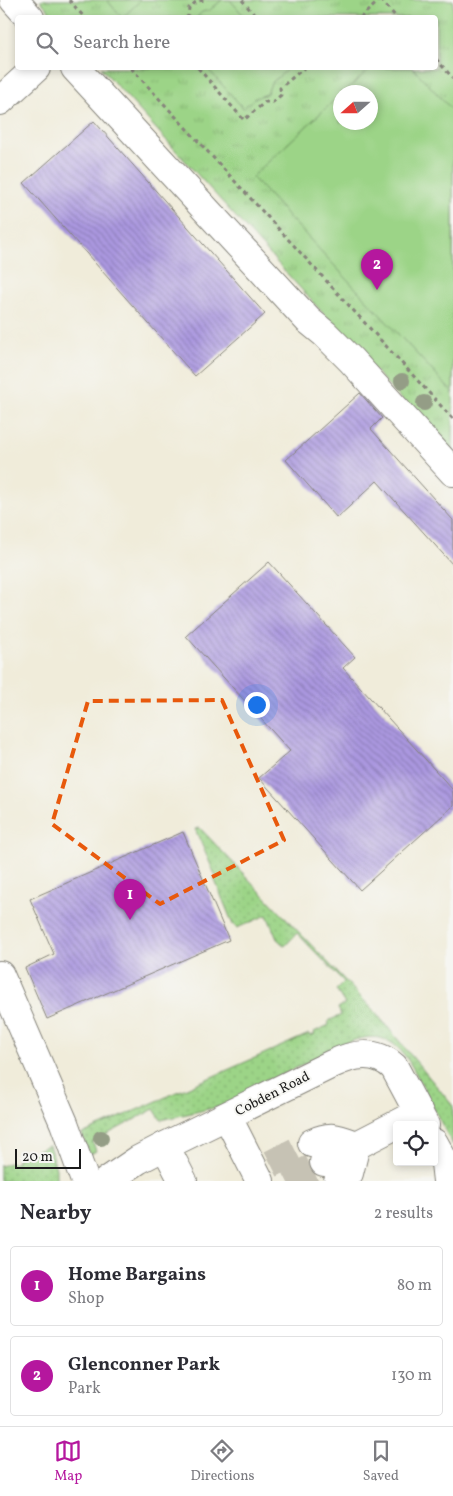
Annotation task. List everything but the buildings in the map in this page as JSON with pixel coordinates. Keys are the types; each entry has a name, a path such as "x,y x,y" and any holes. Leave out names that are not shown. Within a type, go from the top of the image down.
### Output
{"lane":[{"path":"14,0 27,15"},
{"path":"0,100 34,70"},
{"path":"77,70 308,320 351,360 453,472"},
{"path":"0,974 64,1123 85,1181"},
{"name":"Cobden Road","path":"107,1181 138,1160 344,1058 368,1054 387,1060 394,1067 422,1119"},
{"path":"227,1116 262,1172"},
{"path":"356,1145 349,1173 325,1162 322,1138 330,1137 356,1145 422,1119"},
{"path":"165,1146 183,1181"},
{"path":"438,1150 445,1163 447,1181"}],"path":[{"path":"69,0 82,15"},
{"path":"188,15 189,8 197,0 206,0"},
{"path":"242,0 255,15"},
{"path":"363,15 380,0 394,15"},
{"path":"438,61 453,78"},
{"path":"133,70 453,419"},
{"path":"200,70 244,120 265,102 273,102 281,96 280,88 300,70"}],"highlighted area":[{"path":"222,700 284,840 160,904 52,824 88,701"}],"green space":[{"path":"40,0 453,0 453,457 103,70 438,70 438,15 52,15"},
{"path":"107,0 141,0 125,15 120,15"},
{"path":"222,0 230,0 243,15 199,15 210,10"},
{"path":"209,70 287,70 271,83 267,94 255,98 243,108"},
{"path":"369,70 415,70 453,111 453,393 252,177 333,102 333,130 378,130 378,85 352,85"},
{"path":"200,828 376,1013 453,1106 453,1145 408,1060 392,1043 382,1038 370,1037 339,1046 222,1106 161,1120 154,1109 93,1142 96,1151 89,1155 82,1134 309,1034 310,1036 315,1034 314,1032 329,1025 328,1021 341,1015 338,1008 345,1004 336,990 344,982 297,933 285,946 277,939 267,915 237,928 233,925 214,878 216,877 195,829"},
{"path":"49,1145 56,1169 56,1181 0,1181 0,1164 1,1166 11,1162 13,1164 17,1162 17,1159"}],"tunnel":[{"path":"271,1164 312,1143"},
{"path":"287,1181 324,1162"}],"place":[{"name":"Glenconner Park","path":"377,290"},
{"name":"Home Bargains","path":"130,920"}]}
